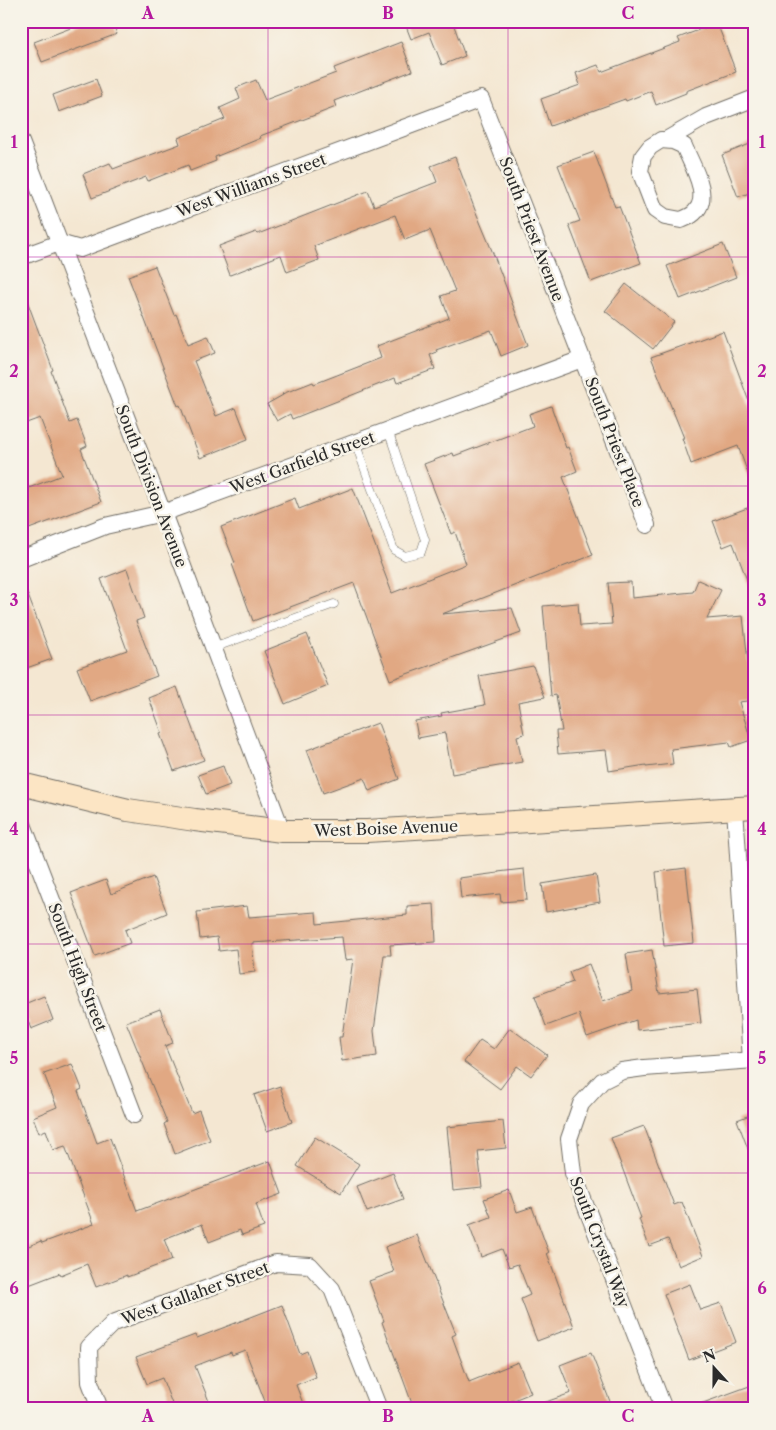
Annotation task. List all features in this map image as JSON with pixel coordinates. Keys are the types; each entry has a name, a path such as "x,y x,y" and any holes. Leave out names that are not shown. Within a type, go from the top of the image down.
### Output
{"street":[{"path":"666,140 684,146 702,189 702,200 696,212 681,220 665,217 655,210 640,171 643,156 650,147 661,140 666,140 706,117 755,98"},
{"name":"West Williams Street","path":"59,242 80,249 481,99"},
{"name":"South Priest Avenue","path":"481,99 582,359"},
{"name":"South Division Avenue","path":"21,142 282,831"},
{"path":"21,257 59,242"},
{"name":"West Garfield Street","path":"21,559 106,526 163,513 582,359"},
{"name":"South Priest Place","path":"582,359 647,525"},
{"name":"West Boise Avenue","path":"21,784 128,810 282,831 367,831 745,807"},
{"name":"South Crystal Way","path":"664,1409 574,1173 569,1139 581,1104 602,1081 622,1071 753,1060 745,807"},
{"name":"South High Street","path":"21,819 134,1115"},
{"name":"West Gallaher Street","path":"100,1409 90,1382 89,1347 113,1323 276,1263 310,1265 332,1289 379,1409"}],"lane":[{"path":"356,442 394,550 405,556 421,552 425,540 388,430"},
{"path":"213,648 334,604"}],"building":[{"path":"89,21 112,21 117,34 42,62 34,42"},
{"path":"404,21 453,21 465,56 442,65 429,32 411,39"},
{"path":"717,23 736,72 686,91 686,93 656,105 651,91 550,126 541,99 580,85 576,73 598,65 601,72 680,42 678,38"},
{"path":"401,42 412,71 334,101 336,107 260,136 261,138 215,157 216,161 190,171 188,165 148,181 146,177 92,198 83,174 110,163 113,169 180,144 178,138 225,119 220,108 240,99 236,88 256,80 265,100 336,73 334,68"},
{"path":"96,79 102,96 59,112 53,95"},
{"path":"755,142 755,191 738,197 722,155"},
{"path":"594,152 615,207 619,206 641,263 591,282 569,225 580,221 558,165"},
{"path":"455,157 528,345 501,356 491,330 436,350 437,352 430,355 435,369 397,383 395,378 292,419 290,414 277,421 267,404 282,394 313,382 314,384 381,358 377,346 449,318 441,296 455,291 430,230 405,240 395,215 314,246 319,260 287,272 281,255 230,275 219,246 256,232 258,234 368,191 374,206 437,182 431,166"},
{"path":"723,244 736,277 680,299 667,266"},
{"path":"155,266 174,315 176,314 188,344 208,336 215,353 194,361 216,416 236,408 248,439 200,458 128,276"},
{"path":"626,284 674,322 653,349 605,311"},
{"path":"21,290 23,290 53,370 51,371 70,423 77,420 87,446 81,449 101,502 21,532 21,491 62,475 40,418 21,425"},
{"path":"723,331 755,418 755,486 753,487 738,446 691,464 682,438 684,438 651,357"},
{"path":"551,406 566,448 568,447 577,471 563,477 593,555 442,614 512,608 521,633 390,680 354,583 253,621 232,564 235,563 221,527 295,498 299,509 353,488 392,593 466,564 455,532 451,534 424,464 453,453 454,456 533,426 529,414"},
{"path":"755,505 755,596 753,596 733,543 723,547 713,521"},
{"path":"127,569 144,618 136,621 157,676 90,701 77,668 127,650 101,579"},
{"path":"698,580 721,590 707,619 743,616 749,671 755,671 755,700 739,702 751,740 731,747 729,742 671,749 673,764 646,767 646,765 609,771 606,750 558,754 556,731 562,731 556,695 551,696 543,606 578,603 580,626 612,624 608,583 631,582 632,598 693,592"},
{"path":"21,582 23,582 52,659 21,670"},
{"path":"307,634 328,686 285,704 264,651"},
{"path":"533,666 545,697 518,702 524,734 517,736 522,762 452,774 445,733 418,738 415,721 442,716 441,713 485,705 479,676"},
{"path":"177,687 204,760 174,771 149,698"},
{"path":"378,723 399,779 369,791 364,778 323,793 307,750"},
{"path":"223,766 230,785 206,794 198,775"},
{"path":"686,868 694,943 664,946 656,872"},
{"path":"524,869 527,900 501,902 500,894 461,898 459,878"},
{"path":"596,875 600,902 546,912 542,884"},
{"path":"153,877 167,913 125,930 130,943 95,956 71,893 106,880 111,894"},
{"path":"434,904 436,942 390,945 391,955 384,955 374,1031 377,1056 342,1061 339,1037 342,1037 353,959 345,960 342,937 252,943 255,972 239,974 236,949 219,951 217,937 200,939 197,912 247,906 249,917 316,912 317,924 407,915 407,906"},
{"path":"652,950 659,993 697,989 701,1023 637,1030 636,1020 587,1037 579,1014 546,1026 535,996 573,982 569,972 589,964 603,1001 632,991 626,954"},
{"path":"44,996 53,1020 31,1029 22,1005"},
{"path":"160,1009 173,1043 165,1046 192,1113 199,1110 210,1140 175,1154 164,1124 167,1122 126,1022"},
{"path":"510,1028 547,1055 531,1076 517,1066 500,1089 464,1062 480,1040 494,1049"},
{"path":"72,1064 82,1089 78,1091 97,1143 110,1138 137,1211 270,1161 282,1194 256,1204 264,1227 242,1235 240,1230 209,1242 202,1224 164,1239 172,1260 127,1277 127,1275 96,1287 87,1264 21,1288 21,1249 94,1224 65,1146 53,1150 46,1130 39,1133 33,1117 57,1107 44,1074"},
{"path":"280,1086 292,1122 267,1131 254,1095"},
{"path":"755,1113 755,1162 753,1162 737,1120"},
{"path":"503,1121 506,1148 478,1151 482,1187 453,1190 447,1127"},
{"path":"644,1126 674,1205 682,1202 703,1256 679,1266 668,1239 649,1246 639,1219 641,1218 611,1138"},
{"path":"315,1137 359,1164 341,1193 297,1166"},
{"path":"393,1173 403,1199 367,1212 357,1187"},
{"path":"509,1190 517,1212 532,1207 574,1327 537,1341 521,1299 530,1295 518,1264 509,1267 502,1249 481,1257 469,1225 491,1217 484,1199"},
{"path":"417,1235 456,1334 452,1336 469,1382 518,1362 531,1393 492,1409 414,1409 369,1281 394,1272 385,1247"},
{"path":"690,1284 700,1310 721,1303 736,1342 689,1360 664,1294"},
{"path":"282,1305 300,1354 307,1351 316,1377 296,1385 305,1409 268,1409 245,1350 232,1355 231,1352 195,1366 212,1409 174,1409 162,1378 147,1384 136,1357 195,1335 197,1338"},
{"path":"591,1353 613,1409 533,1409 532,1407 571,1393 560,1365"},
{"path":"755,1384 755,1409 692,1409 692,1407"}]}
